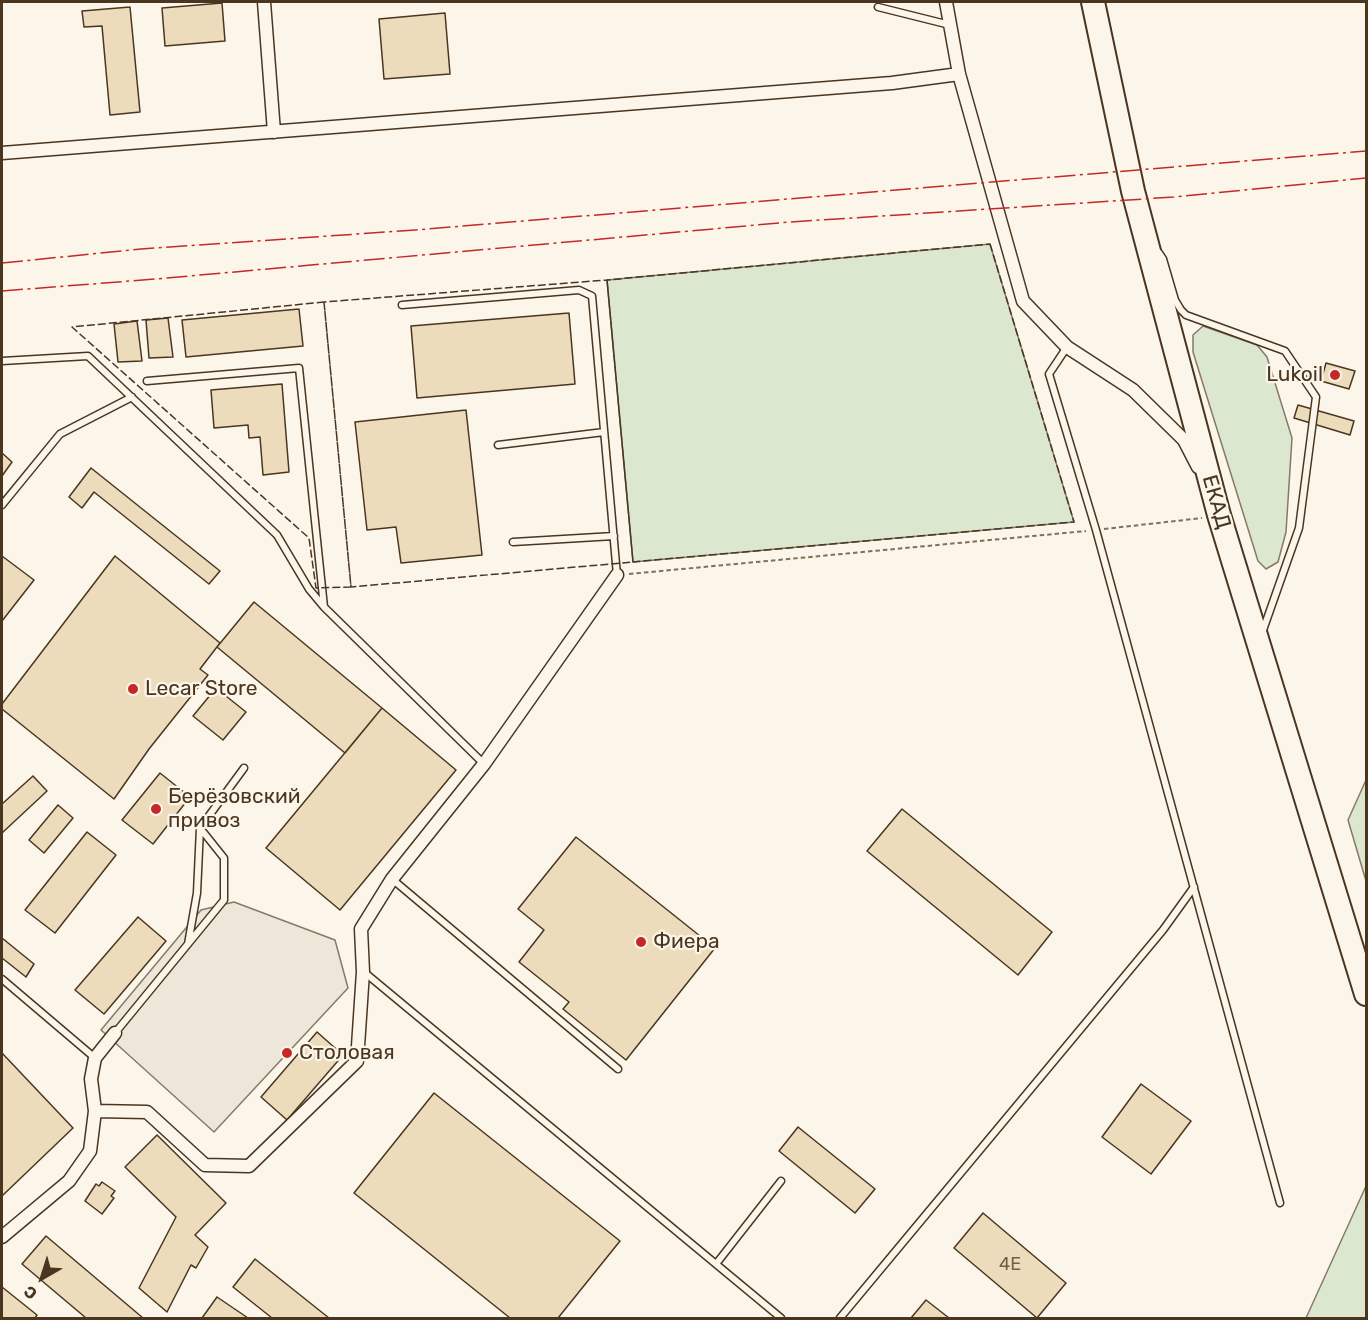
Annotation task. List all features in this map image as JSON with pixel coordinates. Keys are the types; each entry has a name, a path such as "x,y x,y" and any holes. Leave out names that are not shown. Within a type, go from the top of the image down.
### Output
{"highway":[{"name":"ЕКАД","path":"1093,2 1133,190 1217,509 1366,994"}],"street":[{"path":"264,2 274,132"},
{"path":"946,2 959,74 1023,301 1067,347 1133,390 1184,440 1217,509"},
{"path":"2,153 892,83 959,74"},
{"path":"94,1111 147,1112 204,1165 249,1166 357,1061 363,972 361,929 392,879 484,764 617,575"},
{"path":"2,1237 69,1181 90,1151 94,1111 92,1079 95,1058 115,1033"}],"lane":[{"path":"878,7 950,25"},
{"path":"1145,235 1163,259 1175,300 1186,315 1285,351 1316,397 1299,528 1259,642"},
{"path":"402,305 579,290 592,296 617,575"},
{"path":"1067,347 1049,374 1096,530 1281,1203"},
{"path":"2,361 88,356 277,534 309,589 324,607 484,764"},
{"path":"147,381 299,368 324,607"},
{"path":"2,505 60,434 132,398"},
{"path":"498,445 604,432"},
{"path":"513,542 614,536"},
{"path":"187,946 197,893 200,828 244,768"},
{"path":"115,1033 224,900 224,858 200,828"},
{"path":"392,879 618,1068"},
{"path":"840,1318 1163,930 1194,887"},
{"path":"363,972 781,1318"},
{"path":"2,979 95,1058"},
{"path":"716,1264 781,1181"}],"path":[{"path":"617,575 1169,523 1217,509"}],"green space":[{"path":"990,244 1074,522 633,562 607,280"},
{"path":"1203,326 1257,345 1267,357 1292,438 1286,532 1278,562 1266,569 1258,561 1193,352 1193,335"},
{"path":"1366,780 1366,881 1348,820"},
{"path":"1366,1186 1366,1318 1306,1318"}],"shaded area":[{"path":"234,902 335,940 348,988 214,1132 101,1030 201,910"}],"building":[{"path":"222,3 225,41 165,46 162,8"},
{"path":"130,7 140,112 110,115 102,26 84,27 82,11"},
{"path":"445,13 450,74 384,79 379,19"},
{"path":"299,309 303,346 186,357 182,320"},
{"path":"569,313 575,384 417,398 411,326"},
{"path":"168,318 173,357 149,358 146,320"},
{"path":"137,321 142,361 118,362 114,324"},
{"path":"1326,363 1355,371 1349,389 1321,381"},
{"path":"282,384 289,472 263,475 260,437 249,438 248,425 214,428 211,390"},
{"path":"1298,405 1354,421 1350,435 1294,418"},
{"path":"466,410 482,555 401,563 396,527 367,530 355,422"},
{"path":"2,453 12,462 2,476"},
{"path":"91,468 220,571 209,584 94,492 82,508 69,497"},
{"path":"2,556 34,580 2,621"},
{"path":"115,556 220,643 200,669 208,675 149,749 114,799 2,709 2,704"},
{"path":"254,602 382,708 345,753 217,647"},
{"path":"216,688 246,712 223,740 193,716"},
{"path":"382,708 456,770 340,910 266,848"},
{"name":"Берёзовский привоз","path":"160,773 190,797 153,844 122,820"},
{"path":"33,776 47,791 2,833 2,804"},
{"path":"58,805 73,818 44,853 29,840"},
{"path":"902,809 1052,932 1018,975 867,851"},
{"path":"87,832 116,855 55,933 25,910"},
{"path":"576,837 715,948 626,1060 563,1009 569,1002 519,962 544,930 518,909"},
{"path":"138,917 166,941 104,1014 75,990"},
{"path":"2,938 34,964 26,977 2,958"},
{"path":"317,1032 343,1055 287,1120 261,1097"},
{"path":"2,1053 73,1128 2,1196"},
{"path":"1141,1084 1191,1121 1151,1174 1102,1137"},
{"path":"434,1093 620,1241 558,1318 510,1318 354,1193"},
{"path":"798,1127 875,1189 855,1213 779,1151"},
{"path":"157,1135 226,1203 195,1235 208,1247 196,1268 191,1265 167,1312 139,1288 176,1217 125,1167"},
{"path":"102,1182 115,1191 111,1196 114,1198 102,1214 85,1201 96,1184 99,1186"},
{"path":"983,1213 1066,1283 1037,1318 954,1248"},
{"path":"46,1236 143,1318 86,1318 22,1264"},
{"path":"255,1259 329,1318 272,1318 233,1287"},
{"path":"2,1287 37,1315 35,1318 2,1318"},
{"path":"217,1297 248,1318 202,1318"},
{"path":"926,1300 949,1318 911,1318"}],"fence":[{"path":"990,244 1074,522 633,562 607,280 990,244"},
{"path":"607,280 633,562 351,587 324,302 607,280"},
{"path":"324,302 351,587 316,588 309,538 72,327 324,302"}],"power":[{"path":"2,263 141,249 415,230 1366,151"},
{"path":"2,291 790,222 1174,197 1366,178"}],"place":[{"name":"Lukoil","path":"1335,375"},
{"name":"Lecar Store","path":"133,689"},
{"name":"Берёзовский привоз","path":"156,809"},
{"name":"Фиера","path":"641,942"},
{"name":"Столовая","path":"287,1053"}]}
